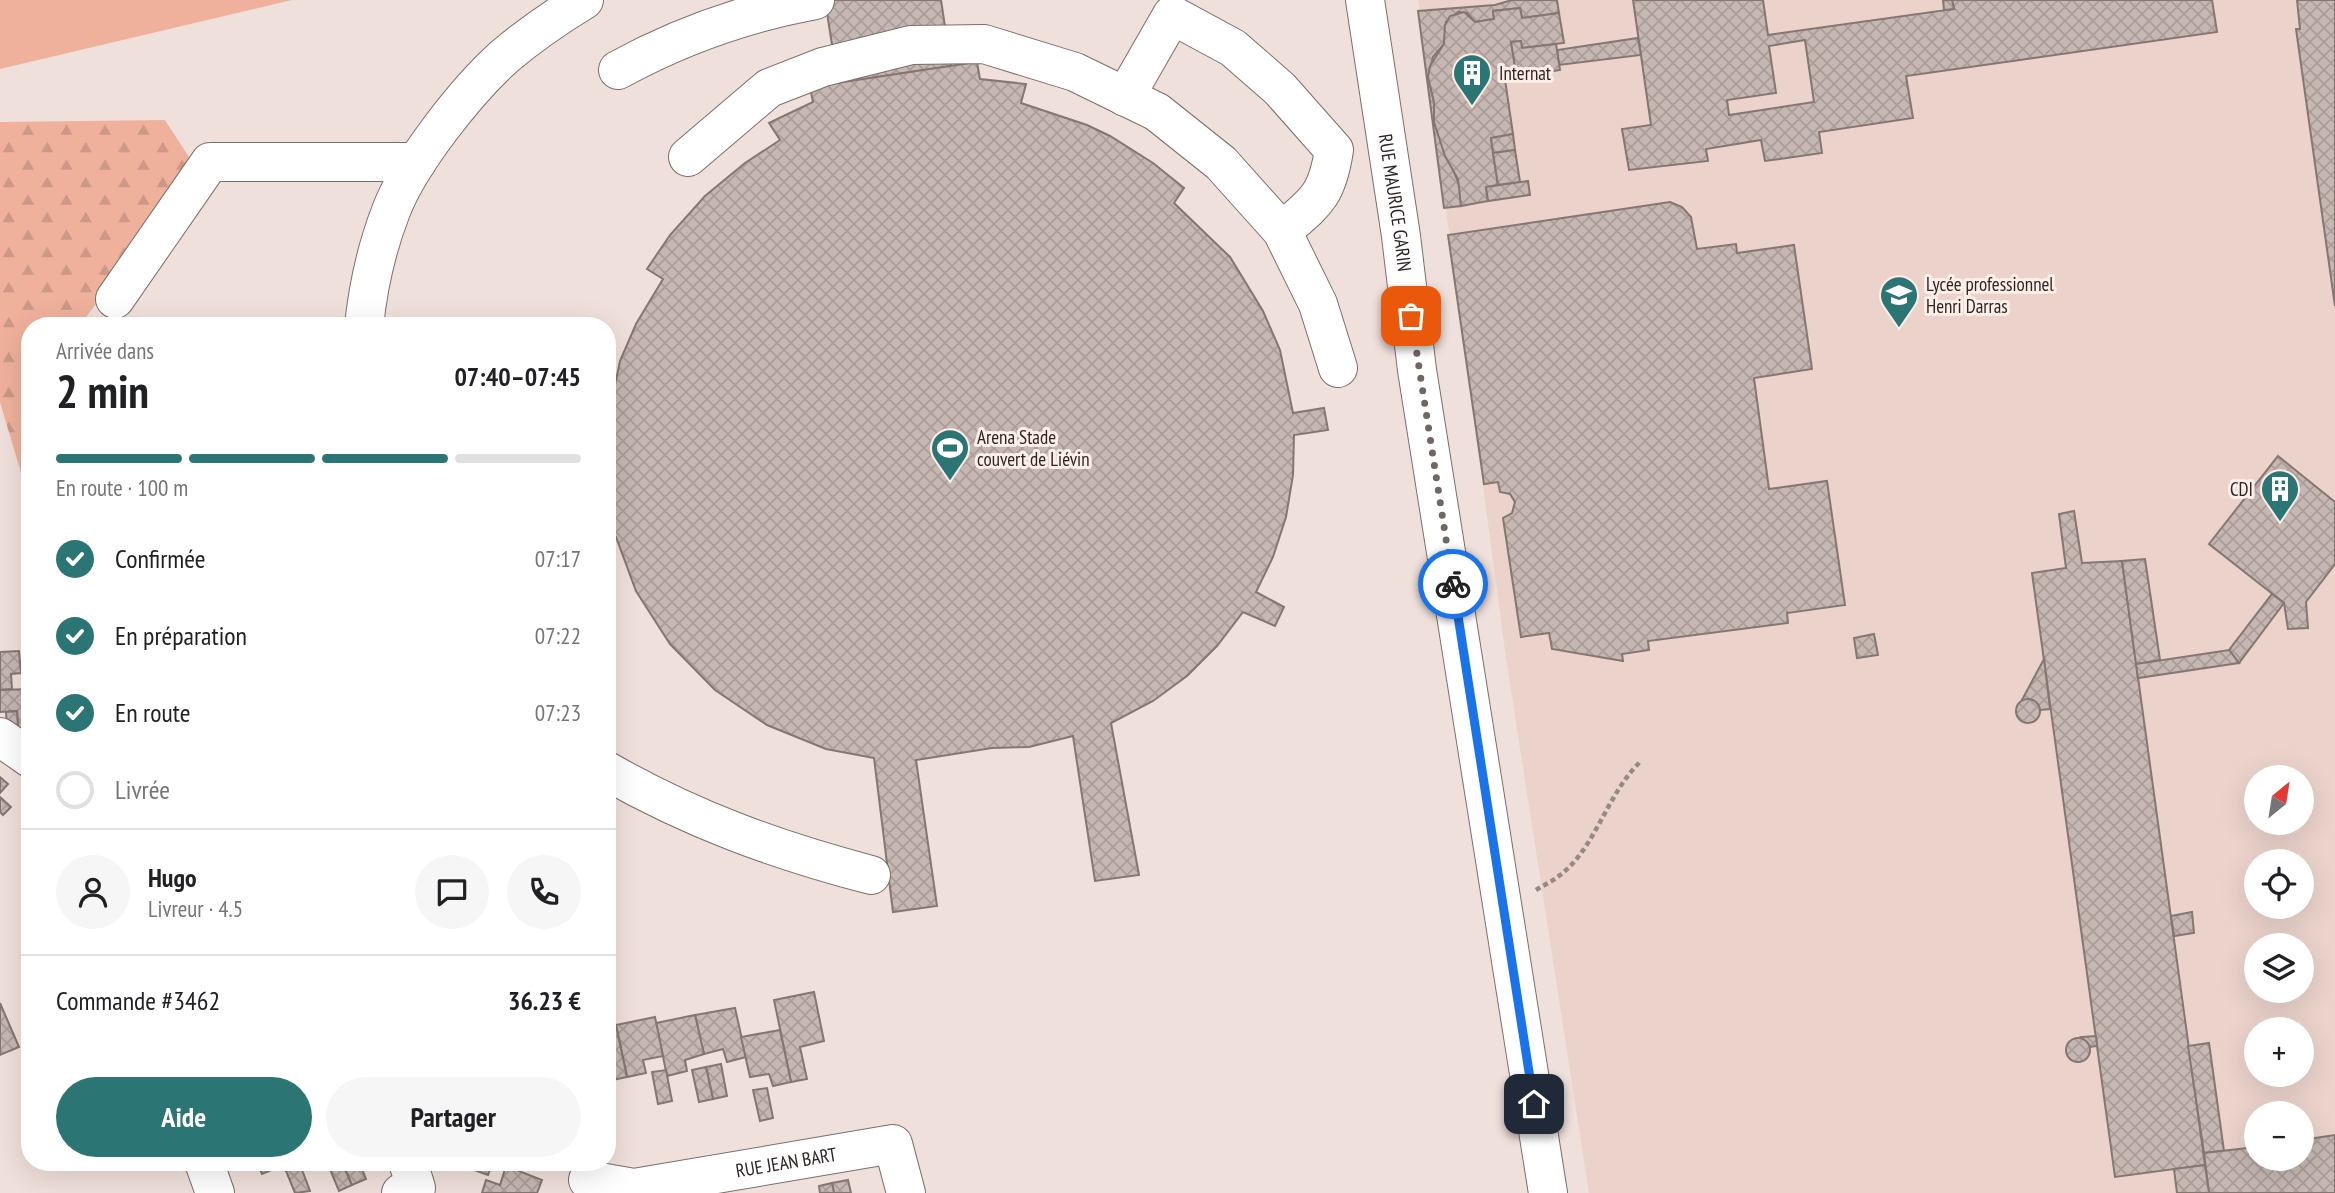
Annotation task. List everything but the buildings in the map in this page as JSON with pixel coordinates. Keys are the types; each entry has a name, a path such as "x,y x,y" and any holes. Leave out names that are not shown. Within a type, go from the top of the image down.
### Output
{"street":[{"path":"365,317 375,258 391,208 417,162 503,58 543,25 584,0"},
{"path":"618,70 665,46 731,20 815,0"},
{"name":"RUE MAURICE GARIN","path":"1365,0 1401,236 1417,370 1548,1193"},
{"path":"1125,97 1172,15 1233,48 1280,89 1334,150 1330,174 1320,199 1282,231"},
{"path":"688,157 769,88 823,66 911,45 984,44 1075,72 1157,112 1221,163 1282,231 1318,304 1338,368"},
{"path":"116,299 210,162 417,162"},
{"path":"0,737 21,752"},
{"path":"616,776 658,800 732,833 791,854 871,874"},
{"name":"RUE JEAN BART","path":"588,1180 635,1188 893,1144 906,1193"},
{"path":"207,1171 215,1193"},
{"path":"401,1193 416,1188 411,1171"}],"path":[{"path":"1534,891 1561,875 1575,859 1618,789 1640,762"}],"shaded area":[{"name":"Lycée professionnel Henri Darras","path":"1418,0 2335,0 2335,1193 1589,1193 1506,658"}],"green space":[{"path":"0,0 292,0 0,69"},
{"path":"165,120 198,171 86,317 21,317 21,473 0,402 0,122"}],"way so far":[{"path":"1411,316 1417,370 1453,584"}],"place":[{"name":"Internat","path":"1472,107"},
{"name":"Lycée professionnel Henri Darras","path":"1899,329"},
{"name":"Arena Stade couvert de Liévin","path":"950,482"},
{"name":"CDI","path":"2280,523"}],"route":[{"path":"1453,584 1534,1104"}]}
